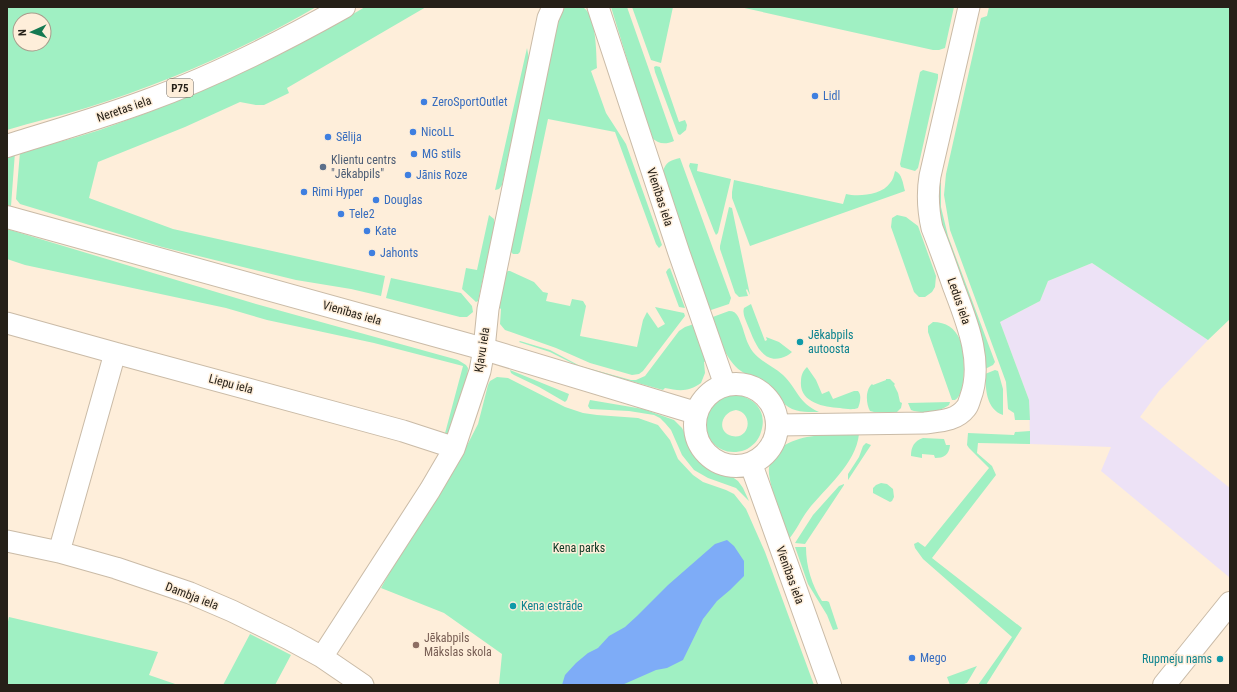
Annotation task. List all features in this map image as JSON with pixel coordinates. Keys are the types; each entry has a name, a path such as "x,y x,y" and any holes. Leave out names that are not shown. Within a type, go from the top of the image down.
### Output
{"main road":[{"name":"Neretas iela","path":"7,146 105,116 203,79 254,56 344,7"},
{"name":"Vienības iela","path":"7,217 484,349 696,413"},
{"path":"740,384 754,388 767,397 775,410 778,425 776,435 770,449 760,459 751,464 736,467 721,464 708,455 699,443 695,428 696,413 702,401 712,391 724,385 740,384"},
{"name":"Vienības iela","path":"751,464 830,685"},
{"path":"1164,685 1230,603"}],"street":[{"name":"Kļavu iela","path":"322,657 430,490 454,449 480,371 488,309 546,30 550,13 554,7"},
{"name":"Vienības iela","path":"598,7 724,385"},
{"name":"Ledus iela","path":"778,425 925,424 955,418 967,408 973,392 975,358 971,337 932,228 928,211 928,198 930,176 969,7"},
{"name":"Liepu iela","path":"7,323 403,431 454,449"},
{"path":"59,552 116,353"},
{"name":"Dambja iela","path":"7,541 59,552 116,568 190,594 232,611 322,657 363,685"}],"shaded area":[{"path":"1092,263 1208,340 1159,391 1140,417 1230,488 1229,577 1101,471 1111,447 1030,444 1029,400 1000,322 1040,301 1048,281"}],"green space":[{"path":"7,7 316,7 261,37 204,64 145,88 86,108 7,130"},
{"path":"365,7 426,7 287,88 289,93 264,105 240,102 185,127 98,162 89,198 173,229 385,276 381,296 351,289 296,280 162,247 20,204 16,199 20,152 100,130 209,88 304,42"},
{"path":"566,7 582,7 591,17 595,34 597,68 591,71 606,113 626,144 662,245 659,248 656,244 615,132 548,119 520,252 518,254 513,254 509,250 556,20 561,11"},
{"path":"611,7 627,7 674,141 662,143 651,137"},
{"path":"632,7 673,7 661,63 651,60"},
{"path":"740,7 954,7 945,48 933,50"},
{"path":"989,7 1230,7 1230,319 1208,340 1092,263 1048,281 1040,301 1000,322 1029,400 1030,420 1015,420 1014,413 1008,409 1006,382 950,230 944,195 946,174 981,18 987,16"},
{"path":"527,48 529,59 502,185 499,189 495,190"},
{"path":"654,67 660,67 679,122 685,120 687,125 686,130 680,135 678,134 655,72"},
{"path":"923,70 938,74 938,78 918,168 915,171 901,167 900,164 920,72"},
{"path":"15,152 11,206 7,205 7,154"},
{"path":"680,158 731,298 729,304 708,311 663,172 665,166 669,162"},
{"path":"690,163 698,164 697,171 731,179 718,233 716,235 689,166"},
{"path":"895,171 901,176 905,191 750,246 732,198 734,180 843,204 846,194 863,195 876,193 886,187 891,182"},
{"path":"938,181 941,183 941,207 948,236 995,362 993,365 985,369 943,229 938,200"},
{"path":"729,207 732,208 750,295 747,289 748,296 739,297 735,293 720,249"},
{"path":"489,215 494,219 494,227 478,301 476,302 462,289 466,268 477,270"},
{"path":"897,215 906,217 918,226 936,276 935,287 932,292 925,297 919,297 914,292 891,227 892,218"},
{"path":"7,229 256,304 458,360 468,368 467,379 447,437 444,437 463,366 374,343 267,320 226,308 25,265 7,259"},
{"path":"670,268 685,308 679,307 666,272"},
{"path":"508,271 534,282 543,292 548,293 546,301 570,306 572,299 583,301 586,306 580,336 637,347 643,320 647,312 658,328 665,324 655,307 684,313 685,316 643,371 639,374 632,375 590,363 556,348 505,330 500,324 501,309 497,306 505,273"},
{"path":"391,278 461,293 472,306 473,312 467,317 460,317 386,298"},
{"path":"751,304 765,341 767,340 766,337 779,342 792,352 791,353 782,358 774,359 763,354 753,338 744,315 744,308"},
{"path":"729,311 734,312 738,316 753,352 760,359 783,375 802,400 819,412 799,411 790,408 768,385 744,373 736,367 722,347 710,318"},
{"path":"933,322 950,326 956,332 962,346 964,372 962,389 959,396 955,400 952,400 928,332 928,326"},
{"path":"694,324 706,361 704,362 705,373 701,383 697,386 684,390 665,388 663,390 580,367 550,352 519,342 520,341 550,350 580,366 631,380 636,380 645,376 679,331"},
{"path":"807,367 816,380 822,394 829,391 833,399 854,391 858,391 860,401 858,408 849,409 820,405 808,399 801,388 802,373"},
{"path":"510,370 569,394 567,400 565,402 514,375"},
{"path":"995,370 998,371 1003,389 1003,415 993,408 988,398 985,374"},
{"name":"Kena parks","path":"497,377 508,378 565,407 583,413 638,418 658,425 670,440 678,459 693,475 703,482 734,494 746,509 765,552 814,685 499,685 502,654 444,613 381,588 401,552 460,459 478,424 488,385 490,381"},
{"path":"886,379 890,379 895,384 894,385 900,402 902,403 901,408 897,412 870,411 867,397 868,390 872,384 873,385"},
{"path":"734,394 748,398 758,406 763,418 763,424 759,438 748,449 731,452 720,448 711,441 706,431 706,419 710,409 719,400","holes":["736,410 742,412 746,416 748,426 746,430 743,434 738,436 727,434 722,427 724,418 727,414"]},
{"path":"590,400 643,409 674,420 682,428 695,454 708,466 731,476 738,481 749,501 736,488 708,478 694,470 682,455 671,430 660,418 654,415 629,411 590,409 588,406"},
{"path":"950,402 949,405 936,411 925,412 911,410 908,403"},
{"path":"1030,431 1030,444 978,443 977,453 992,466 996,475 932,558 1022,628 986,685 978,685 1012,637 923,559 915,548 914,544 918,542 925,547 989,468 967,445 968,433 1014,435 1015,432"},
{"path":"814,434 859,434 857,445 846,465 808,510 789,539 773,493 769,468 771,460 775,454 786,444 814,436"},
{"path":"923,438 944,439 946,445 950,445 947,454 938,458 935,458 934,455 922,454 922,458 911,456 914,445 917,441"},
{"path":"866,443 871,445 848,480 848,474"},
{"path":"881,483 887,484 893,489 894,497 892,501 890,502 873,493 873,488"},
{"path":"844,484 805,544 795,543 813,515 839,486"},
{"path":"795,547 806,547 808,569 815,589 822,601 829,602 838,629 833,630 827,615 808,584"},
{"path":"9,617 158,652 149,675 178,685 7,685 7,626"},
{"path":"250,634 291,655 275,685 223,685"},
{"path":"977,666 967,683 961,685 950,685 947,677"}],"water":[{"path":"727,540 734,546 744,561 744,576 717,601 703,619 683,660 667,668 656,670 622,685 562,685 565,675 576,663 588,653 598,648 609,636 625,627 668,585 715,544"}],"place":[{"name":"Lidl","path":"815,96"},
{"name":"ZeroSportOutlet","path":"424,102"},
{"name":"NicoLL","path":"413,132"},
{"name":"Sēlija","path":"328,137"},
{"name":"MG stils","path":"414,154"},
{"name":"Klientu centrs \"Jēkabpils\"","path":"323,167"},
{"name":"Jānis Roze","path":"408,175"},
{"name":"Rimi Hyper","path":"304,192"},
{"name":"Douglas","path":"376,200"},
{"name":"Tele2","path":"341,214"},
{"name":"Kate","path":"367,231"},
{"name":"Jahonts","path":"372,253"},
{"name":"Jēkabpils autoosta","path":"800,342"},
{"name":"Kena estrāde","path":"513,606"},
{"name":"Jēkabpils Mākslas skola","path":"416,645"},
{"name":"Mego","path":"912,658"},
{"name":"Rupmeju nams","path":"1220,659"}]}
